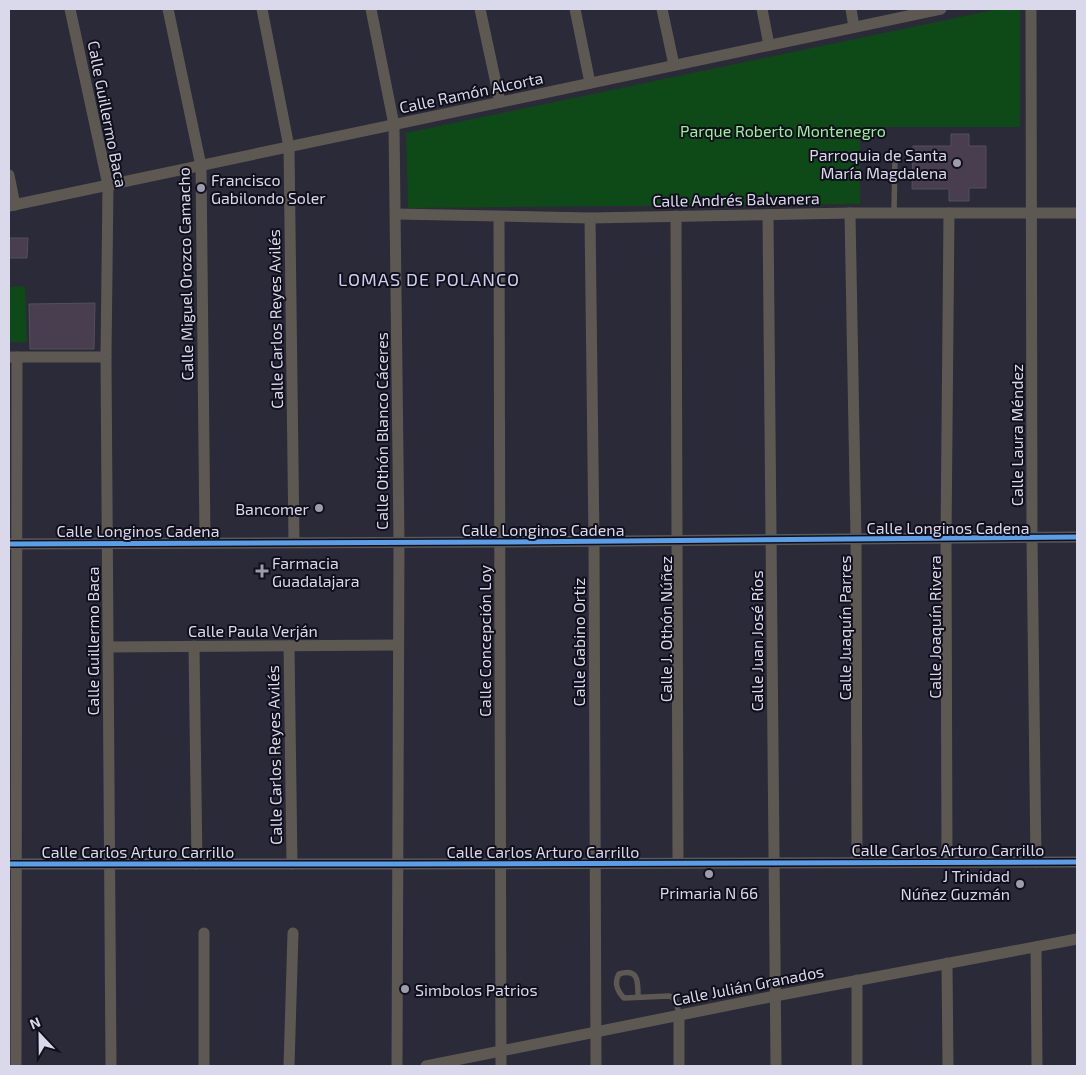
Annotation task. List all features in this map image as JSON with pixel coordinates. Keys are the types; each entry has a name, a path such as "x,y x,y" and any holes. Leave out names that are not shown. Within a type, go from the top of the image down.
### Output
{"street":[{"name":"Calle Guillermo Baca","path":"70,9 108,185 106,357 111,1066"},
{"name":"Calle Miguel Orozco Camacho","path":"168,9 201,166 205,542"},
{"name":"Calle Carlos Reyes Avilés","path":"262,9 289,147 294,542"},
{"name":"Calle Othón Blanco Cáceres","path":"372,9 394,124 398,542 397,1066"},
{"path":"480,9 500,102"},
{"path":"575,9 590,83"},
{"path":"662,9 674,65"},
{"path":"762,9 769,45"},
{"path":"851,9 854,27"},
{"name":"Calle Ramón Alcorta","path":"12,206 941,9"},
{"name":"Calle Laura Méndez","path":"1031,9 1032,539 1036,862"},
{"path":"9,175 12,206"},
{"name":"Calle Andrés Balvanera","path":"396,214 590,218 850,213 1077,213"},
{"name":"Calle Juaquín Parres","path":"850,213 856,540 857,862"},
{"name":"Calle Joaquín Rivera","path":"948,862 946,539 949,213"},
{"name":"Calle Juan José Ríos","path":"768,215 776,1066"},
{"name":"Calle J. Othón Núñez","path":"676,216 678,862"},
{"name":"Calle Concepción Loy","path":"499,217 501,1066"},
{"name":"Calle Gabino Ortiz","path":"590,218 594,541 596,1066"},
{"path":"16,1066 12,982 13,357 106,357"},
{"name":"Calle Longinos Cadena","path":"13,544 772,541 1077,537"},
{"name":"Calle Paula Verján","path":"108,647 398,645"},
{"path":"194,646 197,864"},
{"name":"Calle Carlos Reyes Avilés","path":"289,646 292,864"},
{"name":"Calle Carlos Arturo Carrillo","path":"12,864 1077,862"},
{"path":"204,933 204,1066"},
{"path":"289,1066 293,933"},
{"name":"Calle Julián Granados","path":"426,1066 856,980 1077,939"},
{"path":"1036,947 1038,1066"},
{"path":"947,964 948,1066"},
{"path":"856,980 857,1066"},
{"path":"679,1015 679,1066"}],"lane":[{"path":"894,213 895,155"},
{"path":"638,997 638,980 634,974 629,972 619,974 616,978 620,994 624,998 673,997 676,1001 679,1015"}],"green space":[{"name":"Parque Roberto Montenegro","path":"998,9 1020,9 1020,127 860,127 860,204 408,208 406,133"},
{"path":"25,286 27,342 9,342 9,287"}],"building":[{"path":"951,134 969,134 969,146 986,146 986,188 969,188 969,201 949,201 949,189 912,189 913,146 951,146"},
{"path":"9,238 28,238 27,258 9,258"},
{"path":"95,303 94,349 30,349 29,304"}],"cycle path":[{"path":"9,544 1077,537"},
{"path":"9,864 1077,862"}],"place":[{"name":"Parroquia de Santa María Magdalena","path":"957,163"},
{"name":"Francisco Gabilondo Soler","path":"201,188"},
{"name":"Bancomer","path":"319,508"},
{"name":"Farmacia Guadalajara","path":"262,571"},
{"name":"Primaria N 66","path":"709,874"},
{"name":"J Trinidad Núñez Guzmán","path":"1020,884"},
{"name":"Simbolos Patrios","path":"405,989"}],"district":[{"name":"LOMAS DE POLANCO","path":"429,279"}]}
